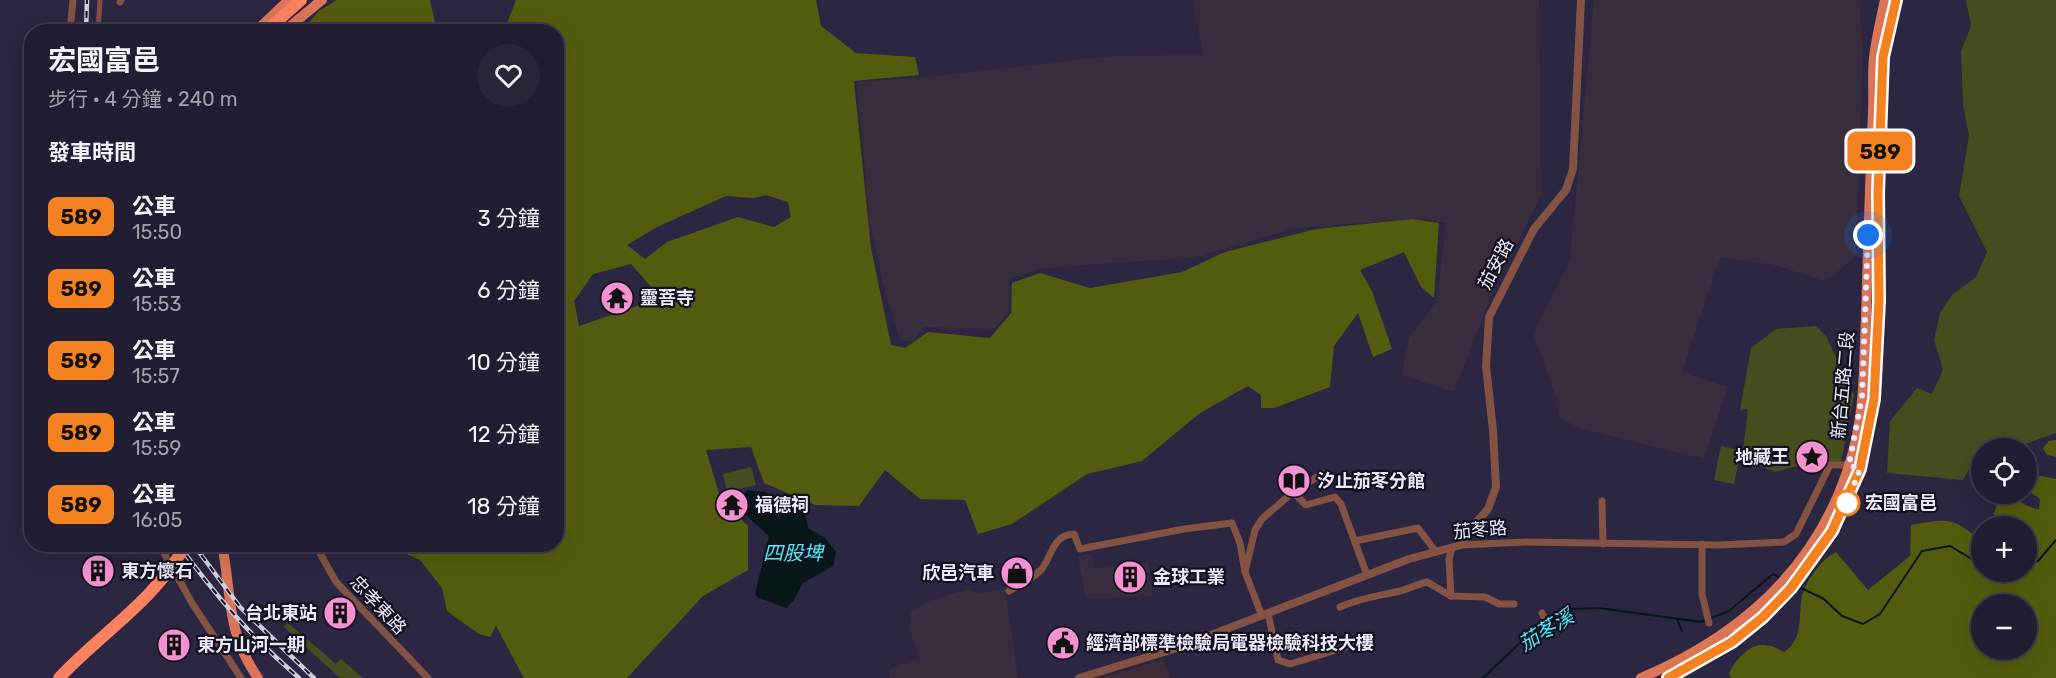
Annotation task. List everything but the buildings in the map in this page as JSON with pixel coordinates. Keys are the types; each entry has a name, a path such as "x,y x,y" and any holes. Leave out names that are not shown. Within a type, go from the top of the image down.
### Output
{"highway":[{"path":"274,24 301,0"},
{"path":"284,24 311,0"},
{"path":"59,678 154,590 174,567 182,552"},
{"path":"66,678 158,595 178,570 188,552"}],"main road":[{"path":"264,24 289,0"},
{"path":"293,24 322,0"},
{"name":"新台五路二段","path":"1668,678 1732,642 1777,603 1823,546 1840,517 1853,487 1862,397 1874,59 1885,0"},
{"name":"新台五路二段","path":"1641,678 1707,646 1762,604 1808,550 1826,521 1841,484 1855,467 1874,399 1883,57 1896,0"},
{"path":"218,552 227,627 232,645 251,678"},
{"path":"223,552 232,623 237,641 258,678"}],"street":[{"path":"70,24 72,0"},
{"path":"98,24 99,0"},
{"name":"茄安路","path":"1457,546 1488,509 1496,487 1486,366 1489,317 1534,229 1566,190 1573,169 1581,0"},
{"name":"茄苳路","path":"1079,678 1177,648 1426,553 1457,546 1526,542 1702,544 1784,542 1792,539 1830,465 1855,467"},
{"path":"1245,572 1255,530 1262,519 1293,492 1322,474"},
{"path":"1293,492 1306,505 1335,497 1341,504 1367,575"},
{"path":"1602,501 1603,543"},
{"path":"1010,591 1040,570 1057,539 1074,534 1080,549 1184,529 1232,523 1240,543 1245,572 1265,615 1278,660 1290,664 1353,645"},
{"path":"1355,541 1418,528 1436,552"},
{"path":"1702,544 1702,594 1709,623"},
{"path":"1451,596 1449,559 1457,546"},
{"path":"163,552 192,603 241,678"},
{"name":"忠孝東路","path":"319,552 336,582 377,628 428,678"},
{"path":"1340,607 1373,595 1403,591 1412,585 1427,582 1451,596 1485,597 1499,604 1515,604"},
{"path":"1542,613 1551,630"}],"shaded area":[{"path":"1193,0 1539,0 1541,196 1491,296 1454,392 1401,375 1410,335 1437,302 1446,223 1420,218 1291,229 1197,257 1043,268 1009,279 1009,311 994,329 924,327 913,341 900,341 883,283 870,224 857,82 926,77 1114,56 1203,55"},
{"path":"1594,0 1859,0 1863,49 1856,256 1826,281 1773,265 1720,257 1682,372 1728,387 1704,459 1582,429 1559,418 1556,397 1533,333 1570,260"},
{"name":"金球工業","path":"1091,554 1094,569 1148,562 1153,596 1086,599 1078,556"},
{"path":"968,589 980,593 1005,589 1018,678 890,678 889,669 919,658 909,627 911,612 926,602"},
{"path":"1164,659 1170,678 1100,678"}],"green space":[{"path":"337,0 430,0 435,24 307,24 319,11"},
{"path":"516,0 816,0 821,26 856,53 915,57 919,75 854,81 871,248 891,345 905,348 928,332 990,338 1011,313 1012,283 1040,273 1090,288 1182,272 1225,252 1316,229 1413,219 1439,223 1434,298 1421,287 1404,252 1360,270 1372,291 1392,349 1373,357 1358,313 1334,346 1330,387 1274,408 1261,408 1261,395 1248,386 1200,413 1142,461 1087,474 1012,524 978,534 965,500 920,499 885,470 859,506 815,505 764,483 751,447 706,450 720,497 748,526 748,570 703,596 627,678 524,678 496,626 490,637 479,634 447,611 442,588 420,560 402,552 564,552 564,24 507,24","holes":["766,195 788,202 791,217 774,227 738,217 667,242 645,259 627,245 657,227 726,196 753,198","631,264 661,298 579,326 574,301 593,274"]},
{"path":"1966,0 2056,0 2056,433 2037,440 1971,438 1971,466 1963,480 1887,473 1890,421 1917,388 1932,394 1943,370 1934,340 1940,313 1952,295 1976,277 1987,252 1959,196 1969,135 1963,105 1961,51 1971,26"},
{"path":"1816,326 1826,336 1854,395 1841,462 1794,467 1775,472 1742,458 1748,409 1740,410 1751,348 1776,329"},
{"path":"2056,440 2056,457 2047,455 2043,448 2049,441"},
{"path":"1721,446 1741,450 1734,484 1714,480"},
{"path":"751,467 756,485 727,492 723,474"},
{"path":"2037,477 2056,479 2056,678 1731,678 1729,674 1735,664 1748,650 1759,645 1767,645 1784,652 1795,641 1804,590 1825,560 1836,552 1868,590 1910,556 1911,525 1949,521 1971,533 1971,582 2037,582 2037,516 1995,516 1994,514 1997,504 2024,504 2039,509 2040,499 2037,497"},
{"path":"288,623 336,664 341,659 363,678 340,678 284,627"}],"water":[{"name":"四股埤","path":"748,490 765,492 781,503 800,508 805,512 808,528 825,538 836,552 833,566 803,583 793,601 786,608 757,597 755,594 769,536 738,508 739,497"}],"waterway":[{"path":"2037,561 2056,540"},
{"path":"1797,586 1824,599 1842,616 1863,624 1880,614 1922,551 1950,546 1971,558"},
{"name":"茄苳溪","path":"1483,678 1524,639 1572,609 1599,608 1701,622 1729,611 1773,574 1781,578"},
{"name":"茄苳溪","path":"1677,619 1682,631"}],"railway":[{"path":"86,24 87,0"},
{"path":"184,552 234,615 299,678"},
{"path":"199,552 240,607 314,678"}],"bus line":[{"name":"589","path":"1668,678 1732,642 1763,617 1791,588 1832,531 1848,500 1860,469 1870,429 1874,399 1879,301 1878,192 1883,57 1896,0"}],"place":[{"name":"靈菩寺","path":"617,298"},
{"name":"地藏王","path":"1812,457"},
{"name":"汐止茄苳分館","path":"1294,481"},
{"name":"宏國富邑","path":"1847,503"},
{"name":"福德祠","path":"732,505"},
{"name":"東方懷石","path":"98,571"},
{"name":"欣邑汽車","path":"1017,573"},
{"name":"金球工業","path":"1130,577"},
{"name":"台北東站","path":"340,613"},
{"name":"經濟部標準檢驗局電器檢驗科技大樓","path":"1063,643"},
{"name":"東方山河一期","path":"174,645"}],"route":[{"path":"1847,503 1860,469 1849,465 1860,419 1862,397 1868,235"}]}
